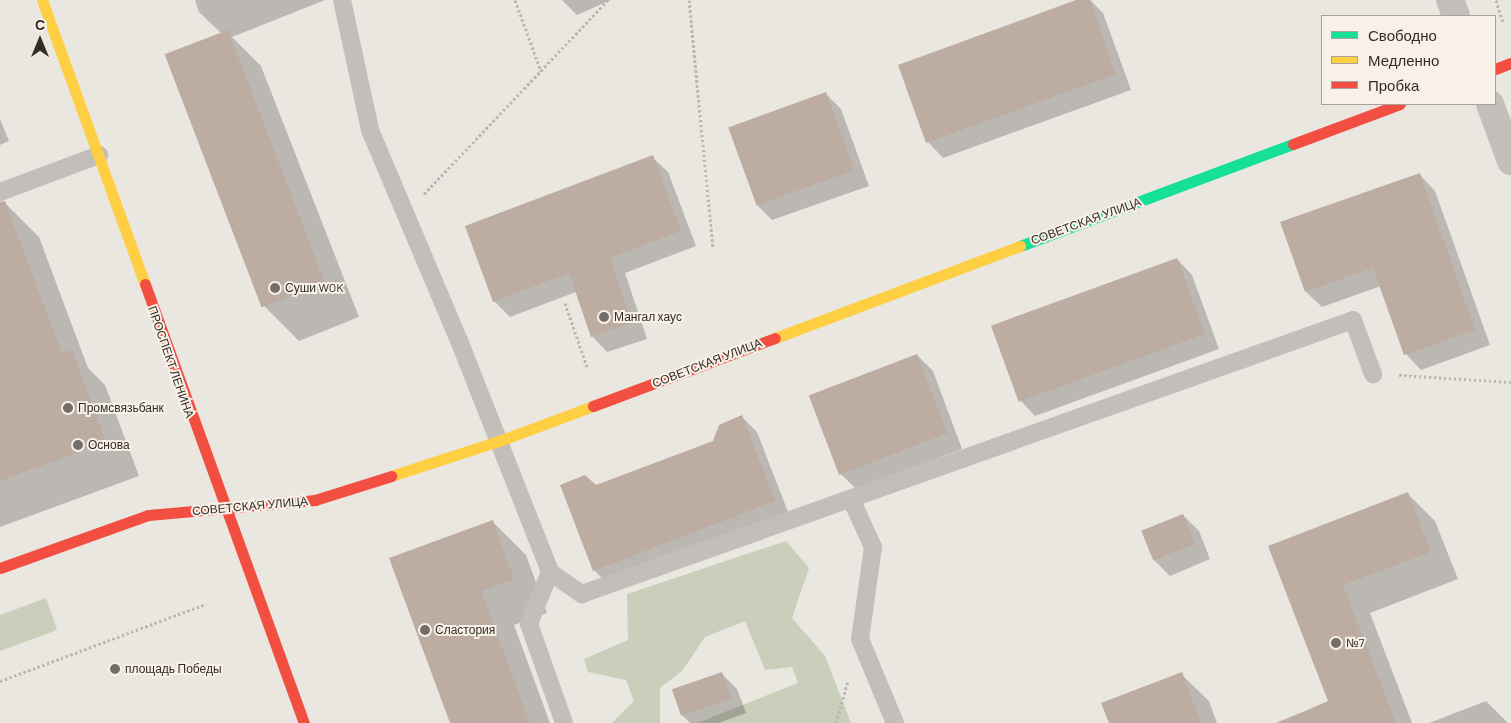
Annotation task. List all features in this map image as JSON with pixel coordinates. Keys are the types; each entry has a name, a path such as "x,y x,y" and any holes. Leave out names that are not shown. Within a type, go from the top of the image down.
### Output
{"street":[{"name":"ПРОСПЕКТ ЛЕНИНА","path":"42,0 304,723"},
{"path":"1450,0 1456,15"},
{"path":"1496,69 1511,63"},
{"name":"СОВЕТСКАЯ УЛИЦА","path":"0,568 148,515 315,500 499,441 1397,105"},
{"path":"1490,105 1511,161"}],"lane":[{"path":"342,0 370,130 499,441 550,572 582,594 852,501 1353,320 1374,374"},
{"path":"0,192 99,155"},
{"path":"852,501 873,548 860,639 894,723"},
{"path":"550,572 529,624 564,723"}],"path":[{"path":"515,0 541,71"},
{"path":"405,214 608,0"},
{"path":"689,0 713,247"},
{"path":"1496,0 1503,23"},
{"path":"565,303 587,367"},
{"path":"1374,374 1511,382"},
{"path":"0,681 206,604"}],"green space":[{"path":"786,541 809,568 792,618 825,656 851,723 697,723 798,683 792,667 765,670 745,621 705,637 682,671 660,688 660,723 612,723 634,701 626,680 588,672 584,659 628,640 627,594"},
{"path":"46,598 57,630 0,651 0,615"}],"building":[{"path":"1076,0 1090,0 1116,74 926,143 898,65"},
{"path":"228,30 325,283 262,307 165,54"},
{"path":"826,92 854,170 757,206 728,128"},
{"path":"653,155 681,231 610,258 632,323 591,337 569,273 493,302 465,226"},
{"path":"1420,173 1475,330 1404,355 1373,268 1305,292 1280,222"},
{"path":"5,201 62,353 72,350 106,442 0,481 0,202"},
{"path":"1177,258 1205,334 1019,402 991,326"},
{"path":"917,354 947,433 839,475 809,396"},
{"path":"742,415 775,501 593,571 560,485 585,475 596,485 713,441 719,425"},
{"name":"№7","path":"1408,492 1431,552 1343,585 1396,723 1278,723 1328,701 1268,546"},
{"path":"1183,514 1195,544 1153,561 1141,531"},
{"path":"493,520 514,579 481,591 530,723 450,723 389,558"},
{"path":"722,672 731,698 681,716 672,689"},
{"path":"1182,672 1201,723 1109,723 1101,703"}],"traffic: fast":[{"path":"1020,246 1293,144"}],"traffic: slow":[{"path":"42,0 145,284"},
{"path":"775,338 1020,246"},
{"path":"391,476 499,441 593,406"}],"traffic: jam":[{"path":"1496,69 1511,63"},
{"path":"1293,144 1397,105"},
{"path":"145,284 304,723"},
{"path":"593,406 775,338"},
{"path":"0,568 148,515 315,500 391,476"}],"place":[{"name":"Суши WOK","path":"275,288"},
{"name":"Мангал хаус","path":"604,317"},
{"name":"Промсвязьбанк","path":"68,408"},
{"name":"Основа","path":"78,445"},
{"name":"Сластория","path":"425,630"},
{"name":"№7","path":"1336,643"},
{"name":"площадь Победы","path":"115,669"}]}
